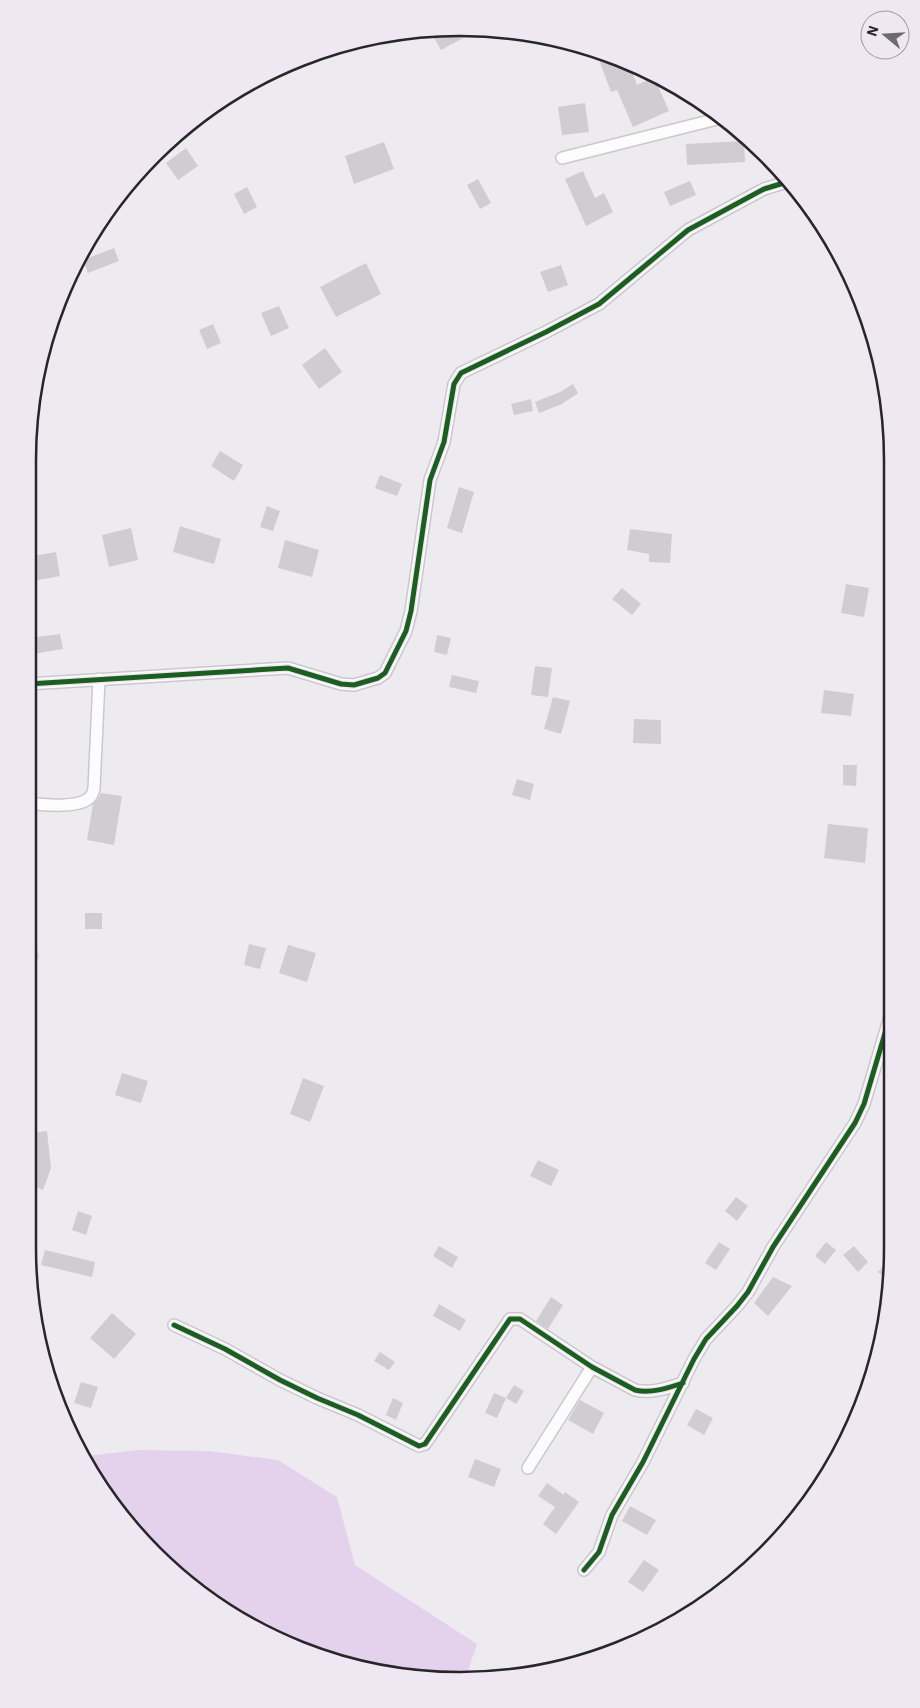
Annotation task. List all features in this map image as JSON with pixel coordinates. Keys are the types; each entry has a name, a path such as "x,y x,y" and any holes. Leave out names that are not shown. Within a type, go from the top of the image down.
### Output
{"street":[{"path":"562,158 712,120"},
{"path":"36,683 288,668 348,685 378,678 384,673 406,631 411,611 430,480 444,442 454,384 461,373 599,304 688,230 764,189 781,184"},
{"path":"36,803 67,805 85,801 91,797 94,788 99,679"},
{"path":"584,1570 599,1552 612,1515 706,1339 748,1292 773,1247 855,1123 864,1104 884,1037"},
{"path":"174,1325 225,1349 302,1391 358,1415 419,1446 424,1444 430,1437 510,1319 520,1319 592,1367 641,1392 683,1383"},
{"path":"528,1468 592,1367"}],"shaded area":[{"path":"138,1450 209,1451 278,1460 337,1497 355,1565 477,1644 468,1672 432,1671 377,1664 324,1649 273,1628 248,1615 202,1584 160,1548 124,1506 91,1456"}],"building":[{"path":"466,36 441,50 434,37"},
{"path":"599,60 633,74 637,85 647,80 658,86 669,111 633,127 617,90 611,92"},
{"path":"585,103 589,132 562,135 558,107"},
{"path":"739,141 744,146 745,162 687,165 686,144"},
{"path":"384,142 394,169 354,184 345,156"},
{"path":"186,148 198,166 178,180 166,163"},
{"path":"583,171 595,198 604,193 613,212 586,226 565,179"},
{"path":"478,179 491,203 480,209 467,185"},
{"path":"690,181 696,195 670,206 664,192"},
{"path":"247,187 257,207 244,214 234,194"},
{"path":"114,248 119,261 88,273 85,264 88,258"},
{"path":"366,263 381,294 336,317 320,287"},
{"path":"561,265 568,285 548,292 540,272"},
{"path":"279,306 289,328 271,336 261,313"},
{"path":"213,324 221,343 207,349 199,330"},
{"path":"325,348 342,372 319,389 302,365"},
{"path":"573,384 578,393 562,404 539,413 535,402 560,392"},
{"path":"531,399 533,411 514,415 511,404"},
{"path":"220,451 243,465 234,481 211,466"},
{"path":"380,475 402,484 397,496 375,488"},
{"path":"459,487 474,492 462,533 447,528"},
{"path":"267,506 280,511 273,531 260,527"},
{"path":"180,526 221,539 214,564 173,552"},
{"path":"131,528 138,560 109,567 102,535"},
{"path":"630,529 672,534 670,563 649,562 649,554 627,550"},
{"path":"285,540 319,550 312,577 278,568"},
{"path":"56,552 60,576 36,580 36,556"},
{"path":"846,584 869,588 864,617 841,613"},
{"path":"622,588 641,604 632,615 612,599"},
{"path":"60,634 63,649 36,654 36,637"},
{"path":"437,635 451,638 447,655 434,652"},
{"path":"535,666 552,668 548,697 531,695"},
{"path":"452,675 479,681 476,693 449,687"},
{"path":"824,690 854,694 851,716 821,713"},
{"path":"553,697 570,701 561,734 544,729"},
{"path":"634,719 661,720 661,744 633,743"},
{"path":"843,765 857,765 856,786 843,785"},
{"path":"517,779 534,784 530,800 512,795"},
{"path":"101,793 122,796 114,845 87,840 93,804"},
{"path":"828,824 868,828 865,863 824,858"},
{"path":"85,913 102,913 102,929 85,929"},
{"path":"36,941 39,959 36,960"},
{"path":"249,944 266,948 260,969 244,965"},
{"path":"288,945 316,953 307,982 279,973"},
{"path":"122,1073 148,1081 141,1103 115,1095"},
{"path":"303,1078 324,1086 310,1122 290,1114"},
{"path":"47,1131 51,1168 43,1190 36,1187 36,1132"},
{"path":"538,1160 559,1170 551,1186 530,1176"},
{"path":"736,1197 748,1206 737,1221 725,1211"},
{"path":"78,1211 92,1216 86,1235 72,1230"},
{"path":"719,1242 730,1249 716,1270 705,1263"},
{"path":"826,1242 836,1250 825,1264 815,1256"},
{"path":"439,1246 458,1257 452,1268 433,1256"},
{"path":"854,1246 868,1262 858,1272 843,1255"},
{"path":"45,1250 95,1262 92,1277 41,1265"},
{"path":"883,1266 883,1277 878,1272"},
{"path":"773,1277 792,1286 768,1316 754,1303"},
{"path":"551,1297 563,1305 548,1329 536,1321"},
{"path":"439,1304 466,1320 460,1331 433,1316"},
{"path":"112,1313 136,1334 114,1359 90,1338"},
{"path":"380,1352 395,1362 389,1370 374,1361"},
{"path":"81,1382 98,1387 91,1408 74,1403"},
{"path":"514,1385 524,1391 516,1404 506,1398"},
{"path":"494,1393 506,1398 497,1418 485,1413"},
{"path":"393,1398 403,1403 396,1420 386,1415"},
{"path":"580,1400 604,1413 593,1434 568,1420"},
{"path":"696,1409 713,1418 704,1435 687,1425"},
{"path":"475,1459 501,1469 494,1487 468,1477"},
{"path":"547,1483 564,1495 565,1492 579,1502 556,1534 543,1524 555,1507 538,1496"},
{"path":"630,1506 656,1520 647,1535 622,1521"},
{"path":"644,1560 659,1570 643,1592 628,1582"}],"cycle path":[{"path":"36,684 288,668 341,684 354,685 378,678 385,673 406,631 411,611 430,480 444,442 454,384 461,373 599,304 688,230 764,189 781,184"},
{"path":"584,1570 599,1552 612,1515 643,1462 694,1359 706,1339 748,1292 773,1247 855,1123 864,1104 884,1037"},
{"path":"174,1325 225,1349 280,1380 358,1415 419,1446 425,1444 510,1319 520,1319 592,1367 635,1390 653,1391 683,1383"}]}
